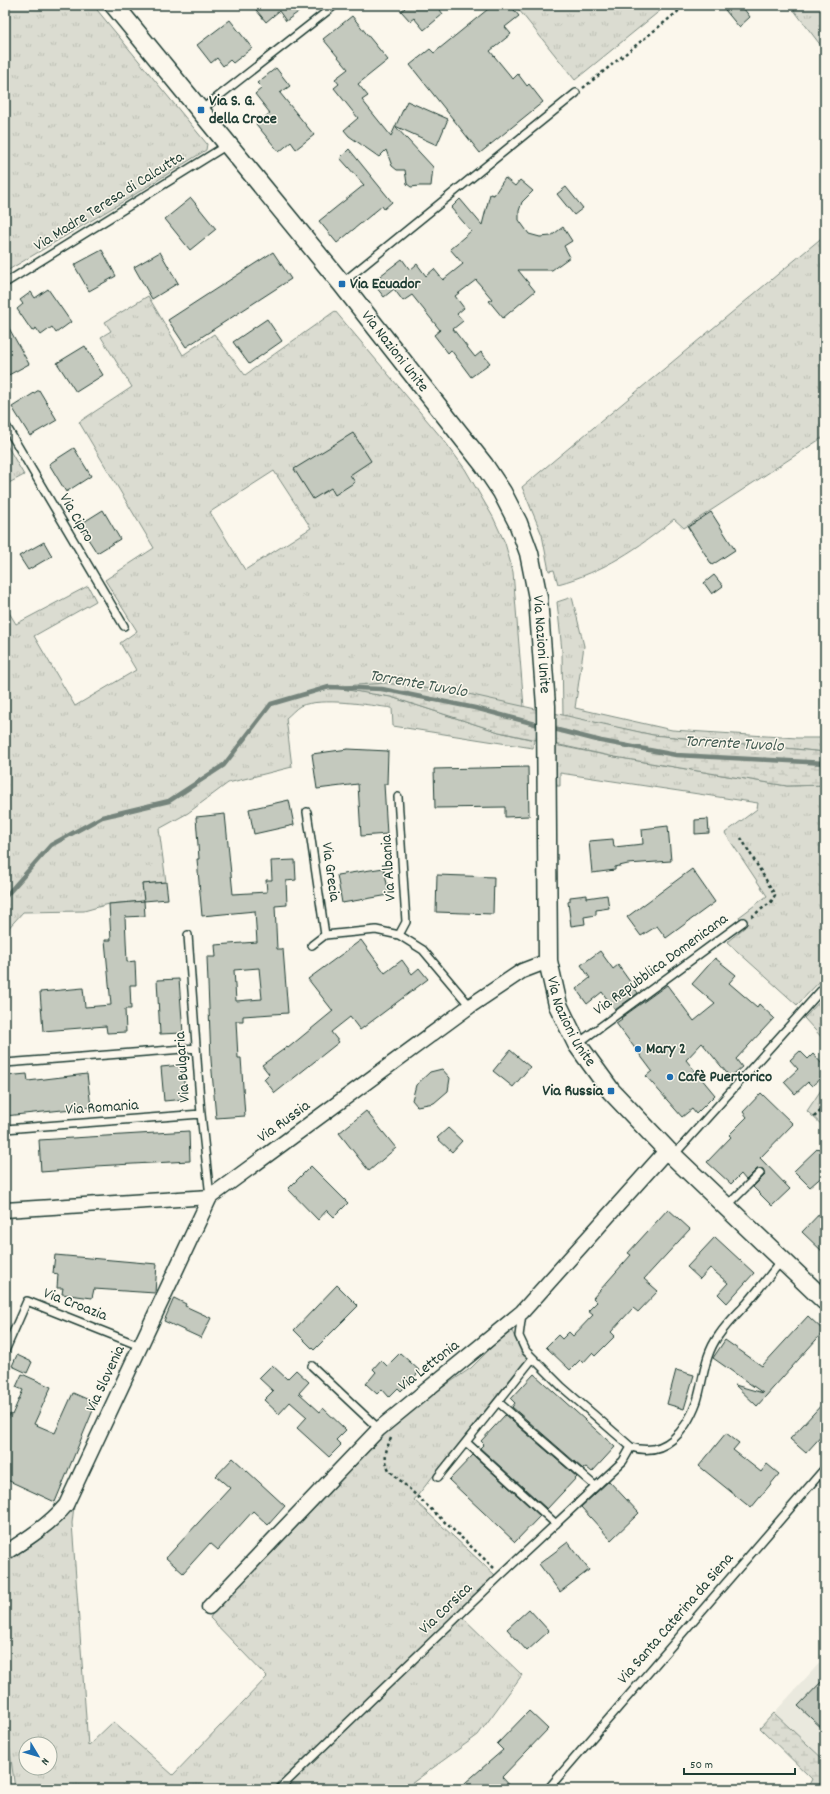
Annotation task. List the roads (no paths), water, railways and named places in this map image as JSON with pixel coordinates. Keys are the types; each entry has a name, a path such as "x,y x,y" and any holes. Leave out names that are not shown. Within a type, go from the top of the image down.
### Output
{"street":[{"name":"Via Nazioni Unite","path":"114,5 342,284 484,466 502,492 518,524 529,553 538,598 546,706 548,962 558,1004 576,1044 611,1091 670,1153 825,1301"},
{"name":"Via Russia","path":"210,1197 470,1006 522,971 548,962"},
{"name":"Via Lettonia","path":"209,1607 386,1431 522,1312 670,1153"},
{"path":"5,1210 210,1197"},
{"name":"Via Slovenia","path":"5,1553 55,1518 66,1505 210,1197"}],"lane":[{"path":"201,110 335,5"},
{"path":"342,284 576,93"},
{"name":"Via Madre Teresa di Calcutta","path":"5,283 228,144"},
{"name":"Via Cipro","path":"5,424 124,626"},
{"name":"Via Albania","path":"398,797 406,922 399,935"},
{"name":"Via Grecia","path":"307,812 325,935"},
{"name":"Via Repubblica Domenicana","path":"576,1044 743,922"},
{"path":"312,945 325,935 376,930 399,935 423,950 470,1006"},
{"name":"Via Bulgaria","path":"188,935 201,1114 210,1197"},
{"path":"670,1153 825,986"},
{"path":"5,1063 196,1048"},
{"name":"Via Romania","path":"5,1129 201,1114"},
{"path":"726,1207 760,1173"},
{"path":"522,1312 520,1336 526,1351 562,1387 631,1447 643,1451 657,1449 673,1440 684,1427 696,1401 708,1354 718,1335 782,1260"},
{"name":"Via Croazia","path":"5,1351 27,1301 140,1346"},
{"path":"438,1477 533,1358"},
{"path":"312,1366 386,1431"},
{"path":"498,1402 595,1486"},
{"path":"466,1442 556,1524"},
{"name":"Via Corsica","path":"278,1789 623,1461 631,1447"},
{"name":"Via Santa Caterina da Siena","path":"548,1789 825,1468"}],"waterway":[{"name":"Torrente Tuvolo","path":"5,897 51,845 102,817 169,801 224,765 271,704 329,687 382,689 475,708 543,726"},
{"name":"Torrente Tuvolo","path":"550,728 601,741 676,755 825,763"}],"place":[{"name":"Via S. G. della Croce","path":"201,110"},
{"name":"Via Ecuador","path":"342,284"},
{"name":"Mary 2","path":"638,1049"},
{"name":"Cafè Puertorico","path":"670,1077"},
{"name":"Via Russia","path":"611,1091"}]}
